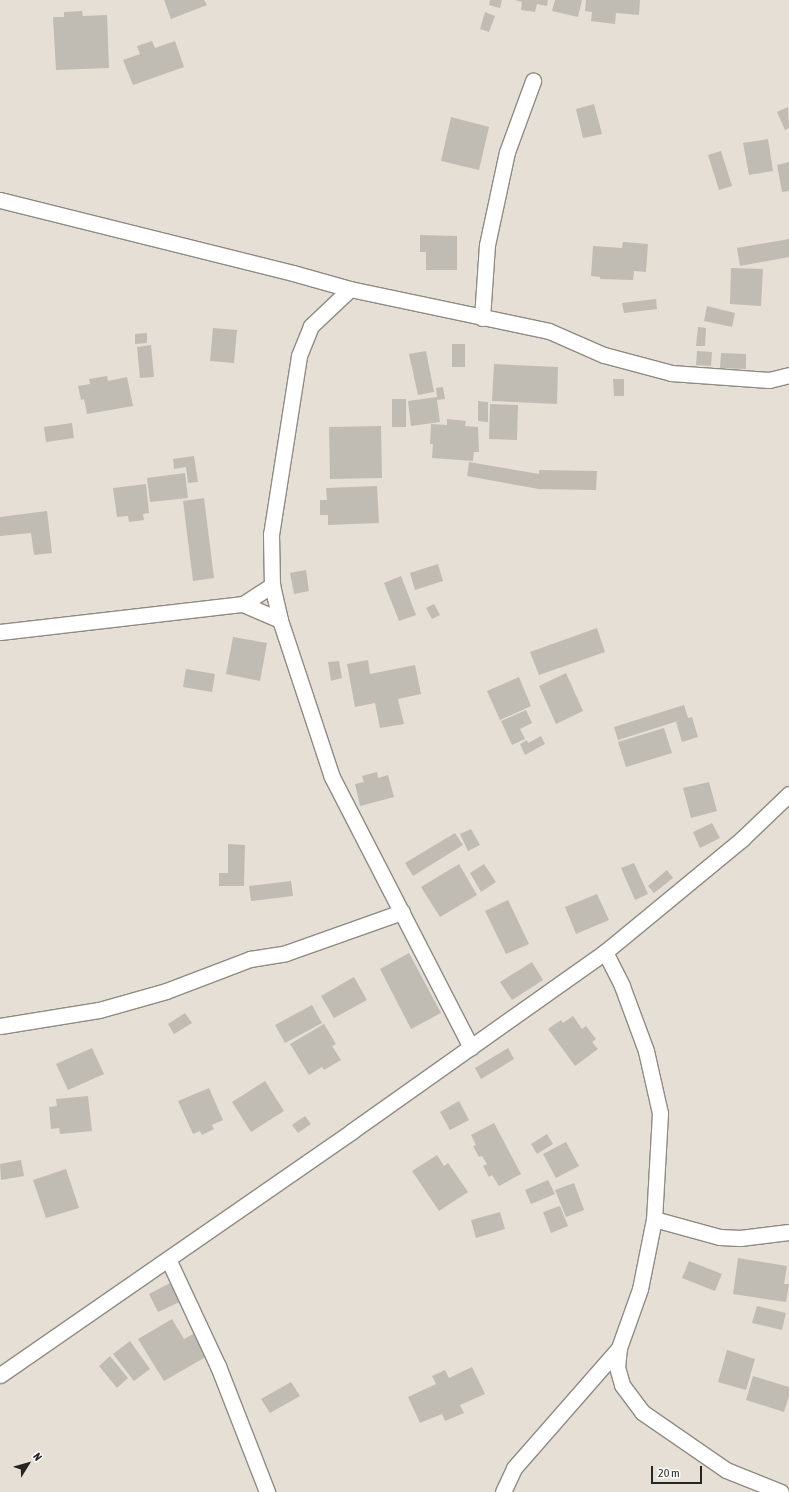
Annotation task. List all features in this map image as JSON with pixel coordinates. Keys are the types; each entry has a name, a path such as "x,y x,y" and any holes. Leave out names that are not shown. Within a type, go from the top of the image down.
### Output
{"street":[{"path":"482,318 487,245 507,152 533,81"},
{"path":"0,200 293,273 350,290 549,332 604,355 671,373 769,380 789,375"},
{"path":"350,290 311,326 299,356 271,534 272,585 280,620 332,776 471,1047"},
{"path":"0,632 243,604 272,585"},
{"path":"243,604 280,620"},
{"path":"0,1375 605,952 742,839 789,794"},
{"path":"0,1026 100,1010 166,991 250,959 286,953 402,912"},
{"path":"605,952 622,986 646,1051 660,1113 654,1219 640,1289 619,1348 617,1367 622,1385 642,1412 726,1470 781,1492"},
{"path":"654,1219 720,1238 740,1238 789,1232"},
{"path":"168,1259 218,1366 267,1492"},
{"path":"503,1492 514,1468 619,1348"}],"building":[{"path":"164,0 204,0 207,5 171,19"},
{"path":"490,0 502,0 500,8 489,5"},
{"path":"515,0 548,0 547,6 537,4 535,12 521,10 522,2"},
{"path":"555,0 582,0 578,17 552,11"},
{"path":"586,0 640,0 639,15 616,13 615,24 591,21 592,12 585,11"},
{"path":"82,11 83,16 107,15 109,68 56,70 53,17 64,17 64,12"},
{"path":"485,12 495,16 489,32 480,29"},
{"path":"152,41 155,48 175,41 184,67 133,85 123,60 140,54 137,46"},
{"path":"594,104 602,134 583,138 576,109"},
{"path":"788,107 789,128 785,130 777,112"},
{"path":"451,117 489,127 479,170 441,161"},
{"path":"768,139 773,171 749,175 743,143"},
{"path":"721,151 732,186 719,190 708,155"},
{"path":"789,162 789,191 782,192 777,165"},
{"path":"420,235 457,236 457,270 426,270 426,252 420,252"},
{"path":"789,239 789,257 740,266 737,248"},
{"path":"623,242 648,244 646,272 634,271 633,280 600,279 600,277 591,276 593,246 622,248"},
{"path":"731,268 763,269 761,306 730,304"},
{"path":"656,299 657,309 624,313 622,303"},
{"path":"707,306 735,313 732,327 704,321"},
{"path":"698,327 706,328 705,346 696,346"},
{"path":"213,328 237,330 234,363 210,361"},
{"path":"147,333 147,343 135,344 135,334"},
{"path":"452,344 465,344 465,367 452,367"},
{"path":"151,345 154,377 140,378 137,347"},
{"path":"426,351 434,392 418,395 409,354"},
{"path":"697,351 712,352 711,366 696,365"},
{"path":"721,353 746,354 746,369 720,368"},
{"path":"494,364 558,367 557,404 492,401"},
{"path":"107,376 108,381 127,377 133,406 87,414 84,399 81,400 78,386 90,384 89,379"},
{"path":"613,379 624,379 624,396 614,396"},
{"path":"443,387 445,399 437,400 440,422 411,426 408,401 437,397 436,388"},
{"path":"392,399 406,399 406,427 392,427"},
{"path":"478,401 488,402 488,422 478,421"},
{"path":"490,404 518,405 517,440 489,439"},
{"path":"447,419 466,421 465,426 478,427 479,452 474,452 473,461 432,458 433,444 430,444 431,424 447,425"},
{"path":"72,423 74,438 46,442 44,427"},
{"path":"381,426 382,478 330,479 329,427"},
{"path":"194,456 198,482 188,483 186,467 174,469 173,459"},
{"path":"469,462 539,474 539,470 597,471 596,490 539,489 467,476"},
{"path":"185,473 188,498 150,502 147,478"},
{"path":"146,484 149,513 143,514 144,520 129,522 128,516 117,517 113,488"},
{"path":"377,486 379,523 328,525 328,515 320,515 320,500 327,500 326,488"},
{"path":"204,498 214,578 193,581 183,501"},
{"path":"47,511 52,553 34,555 31,533 0,536 0,517"},
{"path":"438,564 443,581 415,590 410,573"},
{"path":"306,570 309,591 294,594 290,573"},
{"path":"401,576 416,615 399,621 384,583"},
{"path":"434,604 440,615 432,619 426,608"},
{"path":"597,628 605,652 539,675 530,652"},
{"path":"233,637 267,643 260,681 226,674"},
{"path":"368,660 370,674 415,665 421,694 398,699 404,724 380,728 375,703 355,707 347,664"},
{"path":"339,661 342,678 331,681 328,662"},
{"path":"186,669 215,674 212,692 183,687"},
{"path":"566,673 583,711 556,724 539,686"},
{"path":"519,677 531,706 500,720 487,691"},
{"path":"684,705 688,718 692,717 698,737 682,742 676,722 681,720 618,740 614,727"},
{"path":"526,710 532,723 520,729 525,739 512,745 501,721"},
{"path":"664,728 672,753 626,767 618,742"},
{"path":"541,736 545,744 525,755 520,744 527,740 528,743"},
{"path":"377,772 378,778 388,775 394,797 360,806 355,784 364,782 362,776"},
{"path":"709,782 717,811 691,818 683,788"},
{"path":"712,823 720,838 700,848 693,832"},
{"path":"471,829 480,845 468,851 460,834"},
{"path":"455,833 463,845 413,876 405,863"},
{"path":"228,844 245,845 244,886 219,886 219,873 228,873"},
{"path":"634,863 648,894 635,900 621,868"},
{"path":"459,864 477,895 440,917 421,887"},
{"path":"484,864 496,882 481,892 470,873"},
{"path":"667,870 673,878 654,893 648,886"},
{"path":"291,881 293,896 251,901 249,886"},
{"path":"597,894 609,920 576,934 565,907"},
{"path":"508,900 529,944 506,954 485,911"},
{"path":"409,953 441,1013 411,1029 380,969"},
{"path":"532,962 543,980 512,1000 500,982"},
{"path":"354,977 367,1000 334,1018 321,996"},
{"path":"312,1005 322,1023 285,1043 275,1025"},
{"path":"185,1013 192,1023 174,1034 168,1024"},
{"path":"573,1016 582,1029 586,1026 596,1039 592,1042 598,1049 575,1066 548,1029 561,1020 563,1023"},
{"path":"324,1024 336,1044 332,1046 341,1060 324,1070 322,1067 309,1075 290,1044"},
{"path":"92,1048 104,1074 68,1090 56,1064"},
{"path":"508,1048 514,1059 481,1079 475,1068"},
{"path":"265,1081 284,1111 251,1132 232,1102"},
{"path":"209,1088 223,1120 212,1125 214,1129 202,1135 200,1131 193,1134 178,1101"},
{"path":"88,1096 92,1131 60,1134 59,1128 51,1129 49,1107 57,1106 56,1099"},
{"path":"459,1101 469,1120 450,1130 440,1112"},
{"path":"305,1116 311,1124 298,1133 292,1125"},
{"path":"494,1123 521,1174 499,1186 492,1175 489,1177 483,1166 487,1164 482,1156 479,1157 473,1146 476,1145 471,1135"},
{"path":"547,1134 553,1144 537,1154 531,1144"},
{"path":"566,1142 579,1166 556,1178 543,1154"},
{"path":"437,1155 444,1166 448,1163 468,1192 439,1211 412,1171"},
{"path":"21,1160 24,1176 1,1180 0,1164"},
{"path":"66,1169 79,1208 46,1218 33,1180"},
{"path":"548,1180 555,1194 531,1204 525,1190"},
{"path":"574,1183 584,1210 566,1217 555,1190"},
{"path":"560,1206 568,1226 551,1233 543,1212"},
{"path":"500,1212 505,1229 476,1238 471,1220"},
{"path":"738,1258 787,1266 784,1284 789,1284 786,1302 733,1294"},
{"path":"689,1261 722,1274 715,1291 682,1278"},
{"path":"172,1282 182,1301 158,1312 149,1294"},
{"path":"757,1306 786,1313 782,1330 752,1323"},
{"path":"172,1319 184,1339 195,1333 209,1355 164,1381 138,1339"},
{"path":"130,1341 150,1369 134,1381 113,1354"},
{"path":"727,1350 755,1359 746,1390 718,1382"},
{"path":"110,1356 128,1378 117,1388 99,1366"},
{"path":"472,1367 485,1394 460,1405 464,1413 445,1421 442,1414 420,1423 408,1397 436,1384 432,1376 445,1370 449,1378"},
{"path":"753,1376 789,1387 789,1396 784,1412 746,1400"},
{"path":"291,1382 300,1396 270,1413 261,1399"}]}
